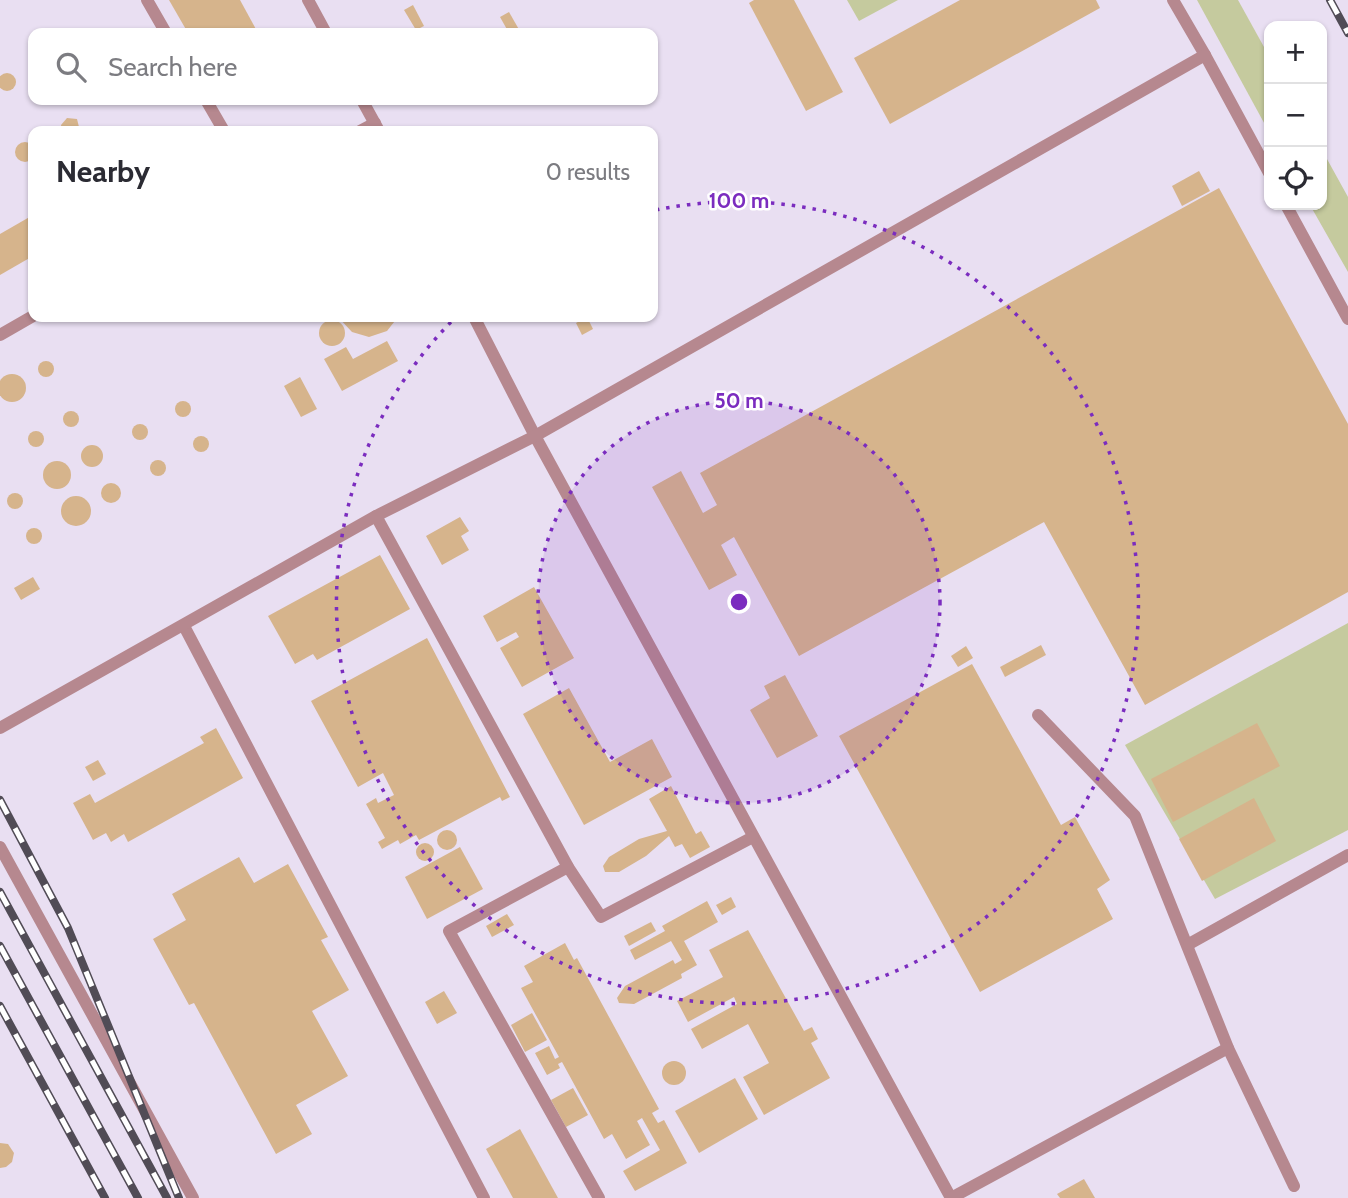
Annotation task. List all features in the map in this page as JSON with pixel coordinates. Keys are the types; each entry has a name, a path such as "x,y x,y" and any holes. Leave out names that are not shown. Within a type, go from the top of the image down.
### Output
{"lane":[{"path":"147,0 163,28"},
{"path":"308,0 323,28"},
{"path":"1173,0 1264,164"},
{"path":"0,728 376,516 535,436 1205,55"},
{"path":"209,105 222,126"},
{"path":"365,105 376,126"},
{"path":"1289,210 1348,318"},
{"path":"0,335 28,319"},
{"path":"477,322 535,436 951,1198 1227,1048"},
{"path":"376,516 568,867 601,917 753,837"},
{"path":"184,626 484,1198"},
{"path":"1038,715 1135,816 1189,944 1227,1048 1294,1186"},
{"path":"0,847 193,1198"},
{"path":"1189,944 1348,855"},
{"path":"568,867 449,931 599,1198"}],"green space":[{"path":"847,0 898,0 859,21"},
{"path":"1197,0 1238,0 1264,47 1264,123"},
{"path":"1327,159 1348,197 1348,272 1313,210 1327,210"},
{"path":"1348,623 1348,830 1215,899 1125,745"}],"building":[{"path":"169,0 240,0 255,28 185,28"},
{"path":"754,0 794,0 843,92 806,111 749,3"},
{"path":"960,0 1096,0 1100,8 890,124 854,58"},
{"path":"413,5 424,26 415,28 404,10"},
{"path":"509,12 518,28 506,28 500,17"},
{"path":"4,74 10,74 15,79 15,85 10,90 4,90 -1,85 -1,79"},
{"path":"67,118 77,119 79,126 61,126"},
{"path":"28,143 28,161 25,162 18,159 15,152 18,145"},
{"path":"1199,171 1210,191 1182,206 1172,186"},
{"path":"1219,188 1348,424 1348,592 1145,705 1044,522 799,656 734,537 721,545 737,575 709,590 652,487 681,471 703,513 717,505 700,473"},
{"path":"28,218 28,259 0,275 0,234"},
{"path":"326,322 338,322 344,328 344,338 337,345 327,345 320,338 320,328"},
{"path":"343,322 394,322 387,331 369,337 352,332"},
{"path":"590,322 593,329 582,335 576,323"},
{"path":"387,341 398,361 342,391 324,359 346,347 353,359"},
{"path":"43,361 49,361 54,369 52,375 43,377 38,372 38,366"},
{"path":"7,375 17,375 25,383 25,393 17,401 7,401 -1,393 -1,383"},
{"path":"300,377 317,409 301,417 284,386"},
{"path":"180,401 186,401 191,409 189,415 180,417 175,412 175,406"},
{"path":"68,411 74,411 79,419 77,425 68,427 63,422 63,416"},
{"path":"137,424 143,424 148,432 146,438 137,440 132,435 132,429"},
{"path":"33,431 39,431 44,439 42,445 33,447 28,442 28,436"},
{"path":"198,436 204,436 209,444 207,450 198,452 193,447 193,441"},
{"path":"92,445 100,448 103,456 100,464 92,467 84,464 81,456 84,448"},
{"path":"158,460 164,462 164,474 158,476 152,474 150,468 152,462"},
{"path":"57,461 67,465 71,475 67,485 57,489 47,485 43,475 47,465"},
{"path":"111,483 118,486 121,493 118,500 111,503 104,500 101,493 104,486"},
{"path":"12,493 18,493 23,501 21,507 12,509 7,504 7,498"},
{"path":"76,496 86,501 91,511 86,521 76,526 66,521 61,511 66,501"},
{"path":"460,517 469,531 461,536 469,550 442,565 426,536"},
{"path":"34,528 40,530 40,542 34,544 28,542 26,536 28,530"},
{"path":"380,555 410,609 317,660 313,654 295,664 268,616"},
{"path":"33,577 40,589 21,600 14,588"},
{"path":"534,587 574,658 522,687 500,648 519,637 516,632 497,642 483,616"},
{"path":"427,638 510,797 502,801 500,797 419,840 416,835 400,844 398,840 382,849 378,842 385,838 366,804 376,798 378,803 394,795 383,773 358,787 311,701"},
{"path":"1041,645 1046,655 1005,677 1000,667"},
{"path":"966,646 973,658 958,667 951,656"},
{"path":"972,664 1061,825 1075,817 1110,880 1097,889 1113,919 980,992 839,736"},
{"path":"785,675 818,736 777,758 750,710 770,698 764,686"},
{"path":"569,688 610,762 652,739 672,777 584,825 523,714"},
{"path":"1257,723 1280,766 1173,822 1151,779"},
{"path":"216,728 243,778 128,842 124,834 111,842 106,833 93,840 73,803 90,794 95,803 204,743 200,737"},
{"path":"98,760 106,774 93,781 85,767"},
{"path":"671,786 696,834 701,831 710,847 690,858 682,844 675,847 669,836 646,856 619,872 605,872 603,866 609,857 639,839 667,831 649,799"},
{"path":"1254,798 1276,841 1202,881 1179,839"},
{"path":"447,830 454,833 457,840 454,847 447,850 440,847 437,840 440,833"},
{"path":"425,843 431,846 434,852 431,858 425,861 419,858 416,852 419,846"},
{"path":"460,847 483,889 427,919 405,877"},
{"path":"239,857 254,883 288,864 328,937 321,940 349,990 312,1011 348,1076 296,1105 312,1134 276,1154 194,1003 189,1005 153,939 186,920 172,894"},
{"path":"731,897 736,907 722,915 716,905"},
{"path":"707,901 718,922 684,941 697,965 681,974 682,978 634,1004 619,1003 617,998 625,986 673,960 675,964 682,960 671,941 635,960 630,950 665,931 662,926"},
{"path":"507,914 514,925 492,937 486,926"},
{"path":"651,922 656,931 629,946 624,936"},
{"path":"748,930 804,1031 812,1027 818,1039 811,1043 830,1078 764,1115 743,1077 769,1063 748,1024 702,1049 691,1029 737,1004 734,997 688,1022 677,1001 723,977 709,950"},
{"path":"565,943 574,960 577,958 659,1109 652,1113 658,1123 664,1120 687,1163 635,1191 623,1171 660,1150 642,1118 637,1121 650,1145 626,1159 612,1134 604,1139 562,1062 558,1064 560,1068 547,1075 535,1053 549,1046 555,1059 559,1057 521,988 533,982 524,966"},
{"path":"444,991 457,1013 437,1024 425,1002"},
{"path":"532,1013 547,1040 525,1052 511,1025"},
{"path":"674,1061 683,1064 686,1073 683,1082 674,1085 665,1082 662,1073 665,1064"},
{"path":"735,1078 758,1119 699,1153 675,1111"},
{"path":"573,1088 588,1115 566,1127 551,1100"},
{"path":"520,1129 558,1198 513,1198 486,1149"},
{"path":"0,1143 8,1144 14,1153 12,1162 0,1168"},
{"path":"1084,1179 1095,1198 1060,1198 1057,1194"}],"railway":[{"path":"1330,0 1348,33"},
{"path":"0,800 68,928 179,1198"},
{"path":"0,892 167,1198"},
{"path":"0,946 138,1198"},
{"path":"0,1006 105,1198"}]}
